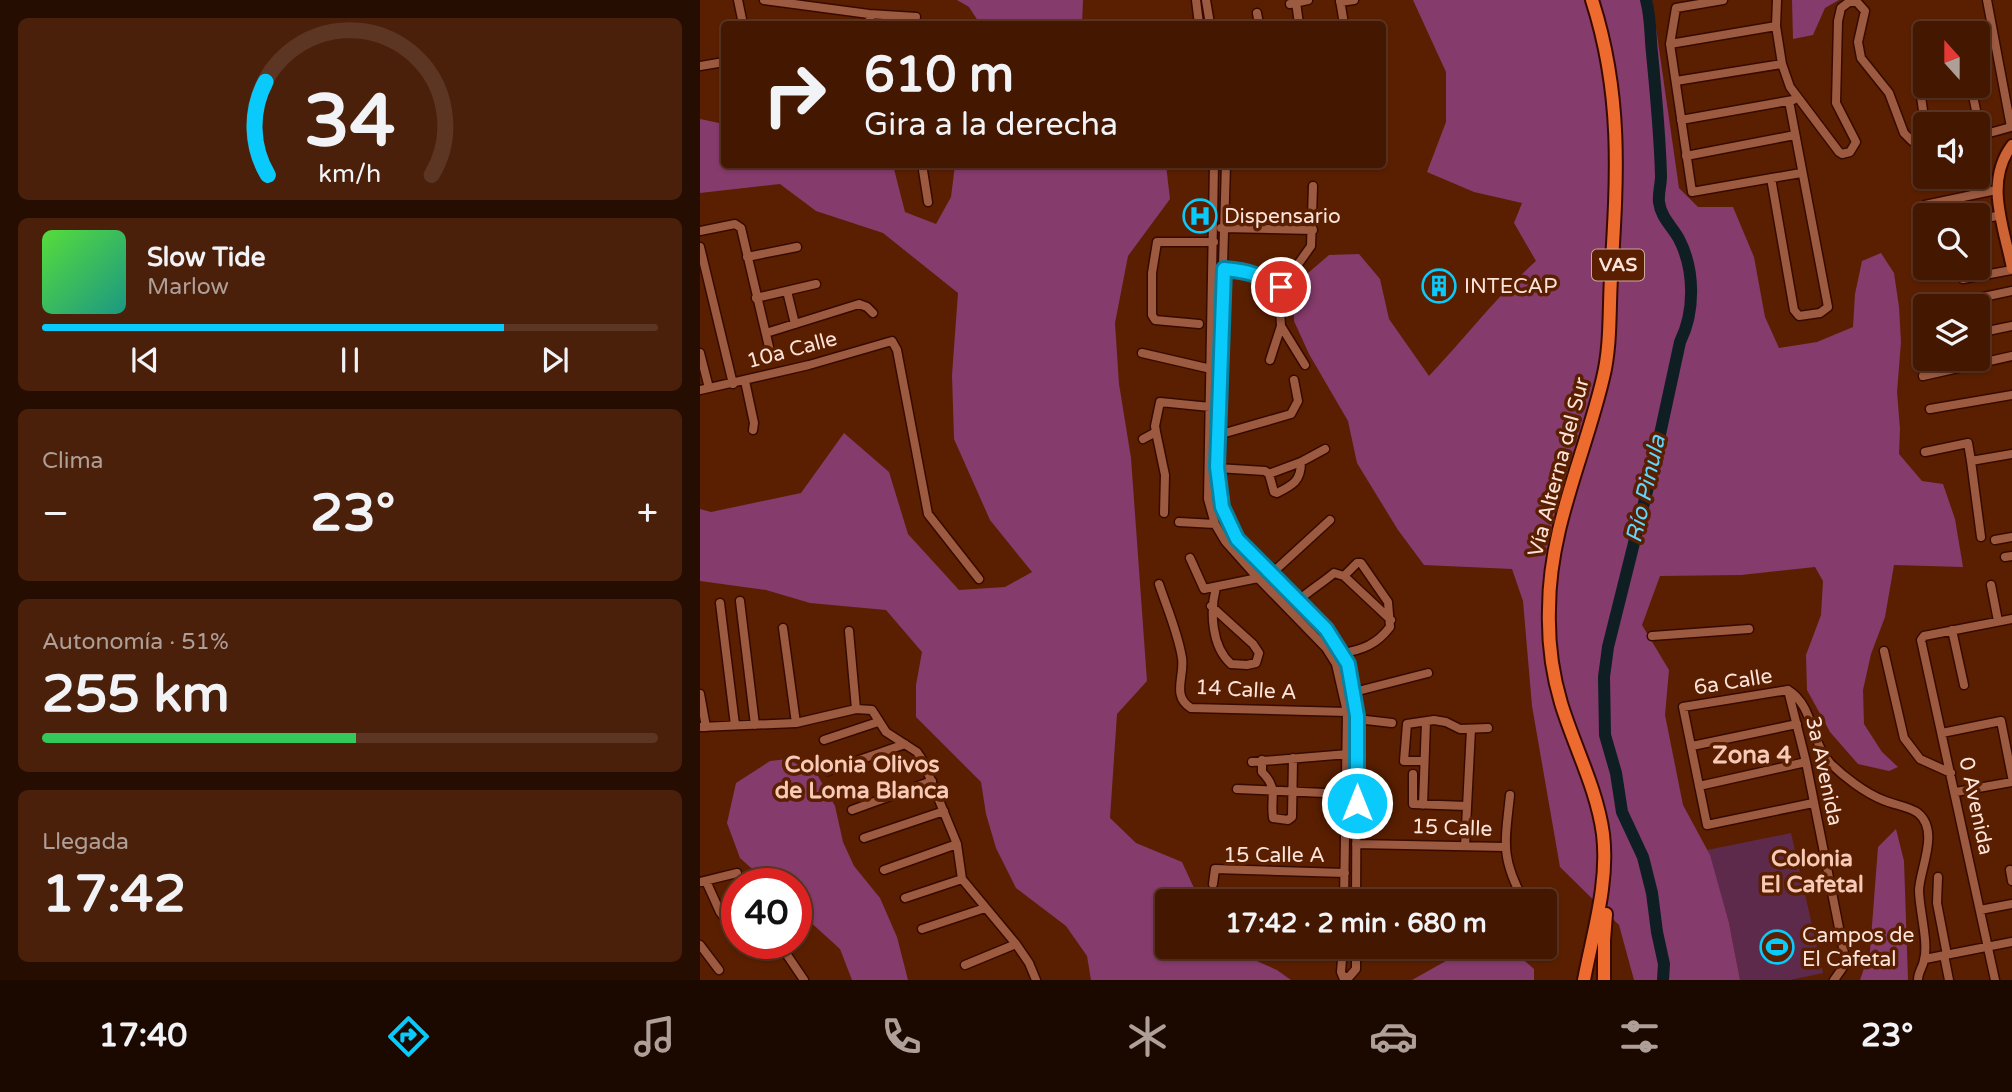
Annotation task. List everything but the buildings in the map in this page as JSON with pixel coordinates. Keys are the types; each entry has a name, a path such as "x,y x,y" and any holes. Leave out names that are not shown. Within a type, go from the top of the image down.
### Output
{"highway":[{"name":"Vía Alterna del Sur","path":"1584,980 1597,925 1604,849 1601,825 1591,789 1560,701 1551,653 1548,607 1563,526 1604,377 1609,318 1615,202 1615,106 1605,46 1592,0"},
{"name":"Vía Alterna del Sur","path":"1563,526 1611,377 1615,341 1623,162 1621,106 1617,71 1600,0"},
{"name":"Vía Alterna del Sur","path":"1560,541 1556,608 1561,667 1567,699 1609,833 1610,876 1604,940 1604,980"},
{"path":"1604,940 1611,980"}],"main road":[{"path":"2012,145 1997,177 1996,190 2012,269"}],"street":[{"path":"738,0 742,21"},
{"path":"764,0 869,14 916,17"},
{"path":"1196,0 1199,21"},
{"path":"1206,0 1210,21"},
{"path":"1298,21 1293,3 1308,0"},
{"path":"1341,21 1340,1 1354,0"},
{"path":"1723,0 1676,8 1670,44 1692,192 1801,173"},
{"path":"1777,0 1776,26 1782,64 1790,87 1839,152 1846,154 1854,149 1856,142 1836,103 1836,55 1841,8 1849,2 1857,2 1865,11 1858,42 1861,58 1889,93 1906,137 1913,141"},
{"path":"1987,0 2011,128 1990,131"},
{"path":"1257,13 1258,21"},
{"path":"869,14 870,21"},
{"path":"1670,44 1776,26"},
{"path":"700,66 721,62"},
{"path":"1676,81 1709,78 1782,64"},
{"path":"1681,120 1799,98"},
{"path":"1770,178 1794,310 1798,316 1820,313 1828,307 1789,101"},
{"path":"1686,156 1795,135"},
{"path":"923,168 928,202"},
{"path":"1214,168 1210,407 1213,454 1222,507 1237,539 1334,639 1348,664 1357,719 1356,889"},
{"path":"1226,168 1218,435 1208,499 1215,524 1225,541 1326,648 1336,664 1347,712 1344,889"},
{"path":"1270,359 1281,326 1279,291 1311,246 1313,186"},
{"path":"1934,203 1996,190"},
{"path":"1990,217 2001,215"},
{"path":"700,231 739,224 769,348"},
{"path":"1214,228 1312,230"},
{"path":"1199,324 1155,320 1152,315 1152,273 1157,242 1214,242"},
{"path":"700,247 733,384"},
{"path":"747,257 797,247"},
{"path":"1224,269 1245,271 1266,279 1279,291"},
{"path":"1990,273 2012,269"},
{"path":"756,298 816,284"},
{"path":"787,290 795,324"},
{"path":"1990,296 2012,291"},
{"path":"766,333 859,304 873,313"},
{"path":"1281,326 1305,365"},
{"path":"1990,331 2012,326"},
{"name":"10a Calle","path":"705,389 745,381 892,341 897,350 928,514 979,579"},
{"path":"1142,353 1211,369"},
{"path":"700,354 705,389"},
{"path":"1923,376 2012,356"},
{"path":"1218,435 1291,414 1298,401 1294,380"},
{"path":"745,381 754,423 753,430"},
{"path":"1930,409 2012,395"},
{"path":"1164,513 1165,475 1155,426 1160,402 1210,407"},
{"path":"1143,439 1156,432"},
{"path":"1925,452 1968,443 1982,537"},
{"path":"1269,474 1325,449"},
{"path":"1971,461 2012,454"},
{"path":"1217,467 1260,469 1269,474 1274,492 1277,493 1301,475 1301,462"},
{"path":"1270,575 1330,520"},
{"path":"1179,522 1215,524"},
{"path":"1995,540 2012,537"},
{"path":"1191,558 1204,589 1258,579"},
{"path":"1342,653 1362,650 1382,638 1390,627 1391,620 1388,602 1361,563 1357,563 1344,576"},
{"path":"1298,601 1311,588 1319,587 1334,573 1344,576 1391,620"},
{"name":"14 Calle A","path":"1159,584 1183,659 1179,694 1184,704 1191,708 1347,712"},
{"path":"1991,585 1998,621"},
{"path":"1211,606 1253,643 1259,653 1256,663 1231,664 1225,659 1216,634 1211,606 1216,587"},
{"path":"740,601 755,724"},
{"path":"720,603 735,725"},
{"path":"1964,685 1952,630 2012,619"},
{"path":"1306,628 1316,620"},
{"path":"783,628 796,723"},
{"path":"1652,636 1749,629"},
{"name":"0 Avenida","path":"1952,630 1924,636 1921,640 1995,980"},
{"path":"849,631 861,709"},
{"path":"1884,651 1903,738 1920,759 1951,773"},
{"path":"1354,692 1428,673"},
{"path":"1788,690 1798,696 1807,710 1822,752 1832,765 1879,799 1916,812 1923,818 1928,831 1919,890 1925,959 1918,973 1918,980"},
{"name":"6a Calle","path":"1692,746 1683,708 1788,690"},
{"name":"3a Avenida","path":"1788,690 1806,762 1846,963 1834,980"},
{"path":"700,694 703,727 796,723 861,709 872,710 886,732 917,752 932,781 957,844 962,879 1016,944 1029,963 1036,980"},
{"path":"1357,719 1392,723"},
{"path":"1942,733 2001,721 2012,780 1955,792"},
{"path":"824,740 878,722"},
{"path":"1423,804 1426,722"},
{"path":"1423,761 1404,761 1407,724 1446,722 1458,729 1488,728"},
{"path":"1797,724 1692,746 1699,786 1707,825 1813,803"},
{"path":"1465,846 1471,729"},
{"path":"828,771 905,744"},
{"path":"1252,762 1348,754"},
{"path":"1262,760 1262,772 1274,790 1272,814 1275,820 1291,820 1293,758"},
{"path":"1699,786 1806,762"},
{"path":"1413,774 1413,804 1466,806"},
{"path":"1347,775 1357,775"},
{"path":"852,810 932,781"},
{"path":"1237,789 1347,794"},
{"path":"1510,795 1504,848 1518,889"},
{"path":"1357,803 1378,805"},
{"path":"864,838 944,811"},
{"path":"884,870 957,844"},
{"name":"15 Calle","path":"1356,844 1504,848"},
{"name":"15 Calle A","path":"1213,884 1215,869 1345,873"},
{"path":"2010,870 2012,881"},
{"path":"721,877 703,882 721,913"},
{"path":"1938,877 1937,903 1948,980"},
{"path":"905,898 962,879"},
{"path":"1980,910 2012,904"},
{"path":"922,929 985,908"},
{"path":"1925,959 2012,943"},
{"path":"965,965 1016,944"},
{"path":"700,946 719,970"},
{"path":"790,959 804,980"},
{"path":"1342,959 1340,972 1343,977 1349,977 1356,969 1356,959"}],"shaded area":[{"path":"957,0 1083,0 1082,21 978,21 969,7"},
{"path":"1413,0 1652,0 1679,188 1698,207 1733,207 1754,257 1765,317 1779,348 1817,342 1853,327 1855,294 1862,261 1881,253 1894,273 1901,342 1897,392 1899,454 1922,481 1943,484 1955,519 1963,567 1894,565 1885,617 1871,654 1863,690 1864,724 1882,752 1898,767 1889,771 1858,764 1830,732 1807,690 1806,655 1821,615 1823,581 1815,567 1741,575 1660,576 1642,625 1669,670 1665,715 1683,805 1710,855 1729,923 1740,980 1634,980 1619,925 1560,867 1532,706 1523,601 1512,569 1424,565 1398,530 1357,463 1348,421 1309,354 1294,321 1294,285 1329,255 1359,254 1380,279 1389,319 1429,376 1494,303 1536,261 1514,223 1522,203 1474,192 1427,172 1446,122 1446,72"},
{"path":"1792,0 1839,0 1825,8 1813,35 1793,39"},
{"path":"700,119 721,123 721,168 894,168 905,212 936,224 951,197 955,168 1166,168 1170,199 1128,256 1115,323 1119,384 1131,458 1147,681 1117,714 1110,818 1136,843 1182,862 1194,889 1155,889 1155,959 1252,959 1277,970 1291,980 1091,980 1087,956 1066,926 1016,888 996,848 986,814 981,782 916,717 916,685 922,652 886,610 810,603 766,590 700,581 700,509 711,512 801,493 844,433 889,472 908,534 959,590 1005,587 1032,572 990,520 954,439 952,375 958,293 883,233 816,211 780,184 700,193"},
{"path":"788,759 818,776 835,806 843,842 854,866 880,898 897,937 908,980 852,980 840,949 812,924 812,868 751,868 740,858 727,823 736,783 770,761"},
{"path":"1896,829 1904,861 1908,980 1860,980 1870,951 1878,847"},
{"path":"1791,833 1823,973 1790,980 1740,980 1729,923 1707,850"},
{"path":"1449,959 1523,959 1534,969 1534,980 1412,980"}],"waterway":[{"name":"Río Pinula","path":"1646,0 1659,130 1659,202 1662,213 1684,251 1691,291 1688,318 1680,342 1652,471 1608,647 1604,677 1605,735 1616,773 1622,812 1643,857 1652,893 1664,964 1663,980"}],"place":[{"name":"Dispensario","path":"1200,216"},
{"name":"INTECAP","path":"1439,286"},
{"name":"Campos de El Cafetal","path":"1777,947"}],"district":[{"name":"Zona 4","path":"1752,755"},
{"name":"Colonia Olivos de Loma Blanca","path":"862,778"},
{"name":"Colonia El Cafetal","path":"1812,872"}],"route":[{"path":"1281,287 1279,291 1266,279 1245,271 1224,269 1218,486 1222,507 1237,539 1326,629 1348,664 1357,716 1357,803"}]}
